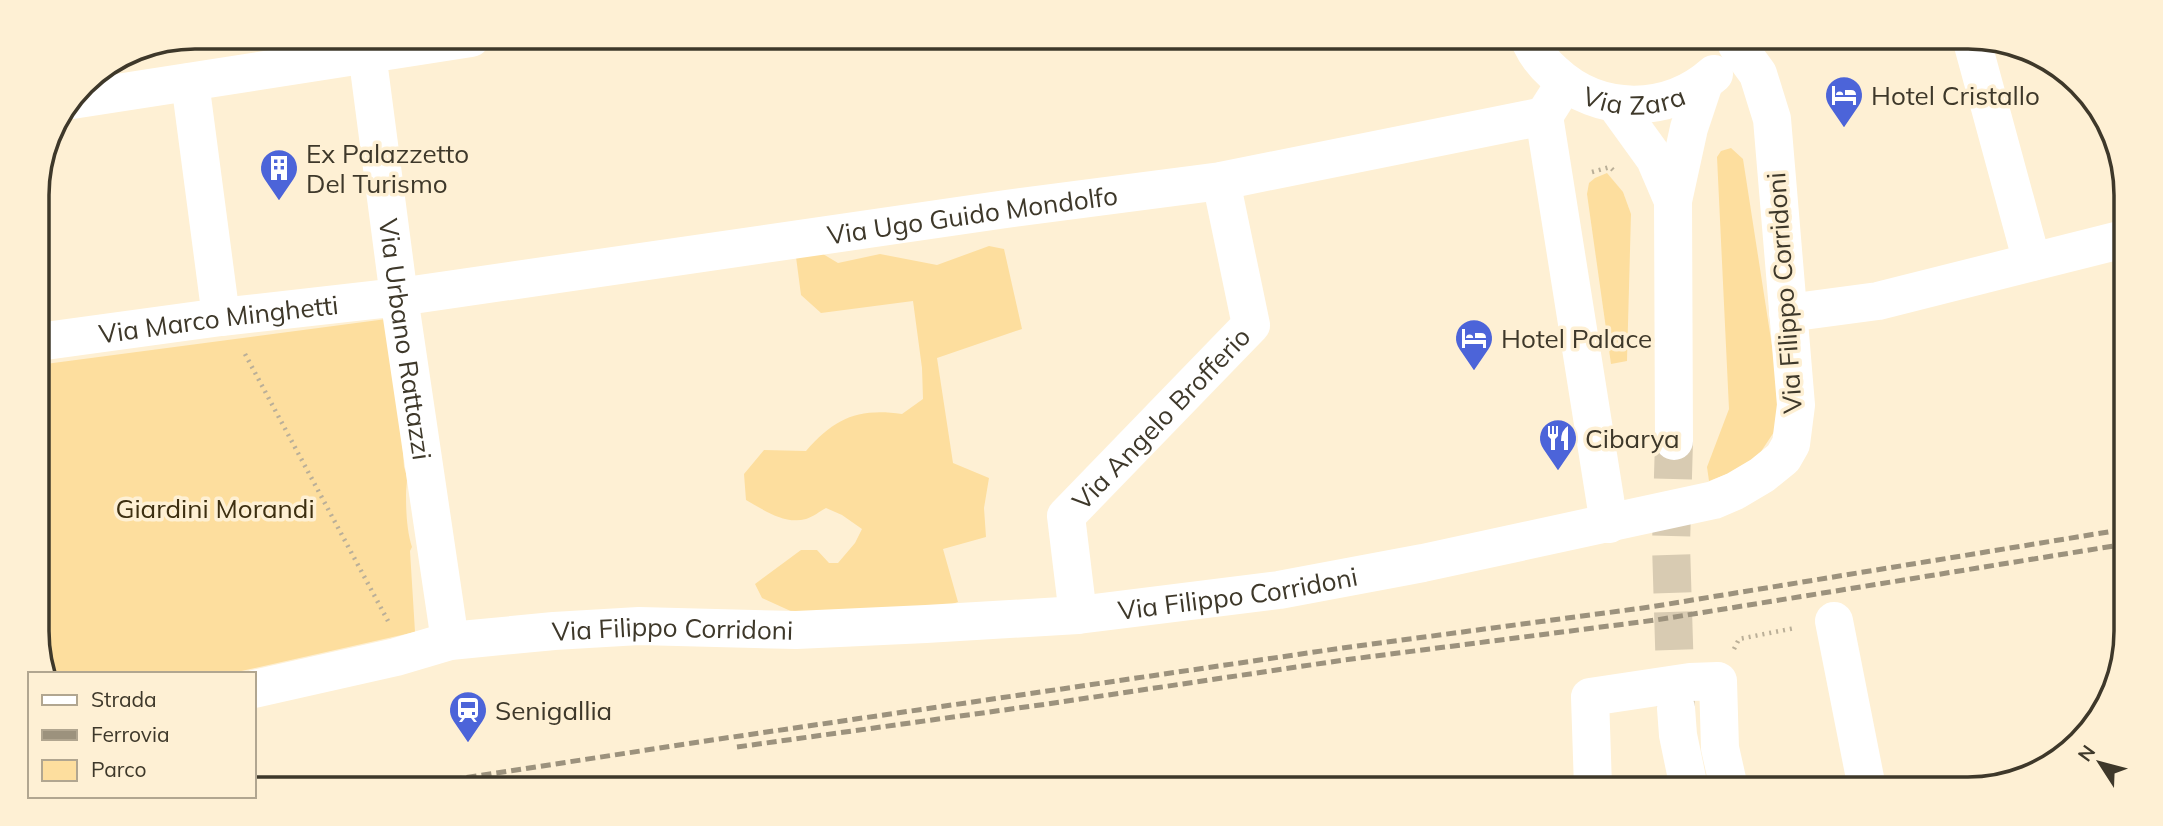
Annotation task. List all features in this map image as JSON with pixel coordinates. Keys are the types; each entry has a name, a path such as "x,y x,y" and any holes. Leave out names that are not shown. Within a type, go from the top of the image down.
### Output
{"street":[{"path":"87,98 190,82 350,49"},
{"name":"Via Urbano Rattazzi","path":"369,49 399,298 450,641"},
{"name":"Via Zara","path":"1535,49 1547,67 1579,93 1616,105 1653,104 1674,99 1704,83 1723,66 1735,49"},
{"name":"Via Filippo Corridoni","path":"256,689 397,657 450,641 639,626 796,630 1078,615 1279,590 1609,524 1714,500 1735,491 1762,475 1783,458 1791,444 1796,405 1772,119 1758,74 1741,49"},
{"path":"1974,49 2032,262"},
{"path":"190,82 231,316"},
{"path":"1565,83 1544,116 1609,524"},
{"path":"1674,441 1673,201 1689,128 1704,83"},
{"path":"1616,105 1655,159 1673,201"},
{"name":"Via Ugo Guido Mondolfo","path":"399,298 1006,209 1221,181 1544,116"},
{"name":"Via Angelo Brofferio","path":"1078,615 1066,516 1251,324 1221,181"},
{"path":"1788,313 1878,301 2114,242"},
{"name":"Via Marco Minghetti","path":"49,341 231,316 399,298"},
{"path":"1834,621 1865,777"},
{"path":"1593,777 1590,697 1690,682 1718,681 1720,748 1727,777"},
{"path":"1676,708 1678,735 1687,777"}],"path":[{"path":"231,316 243,351 389,622 397,657"},
{"path":"1718,681 1739,639 1834,621"}],"green space":[{"path":"1731,148 1743,159 1781,404 1778,426 1758,456 1748,466 1709,481 1707,467 1729,409 1717,157 1721,151"},
{"path":"1607,173 1623,192 1631,214 1627,361 1611,364 1587,194 1589,183"},
{"path":"989,246 1004,249 1022,329 937,358 953,463 989,478 984,508 986,537 943,549 958,602 919,615 795,613 762,598 755,584 801,550 817,550 829,563 838,563 855,543 862,529 826,508 809,518 798,520 775,516 746,500 744,474 764,450 806,451 827,430 848,418 873,413 902,414 923,399 922,368 913,301 821,313 801,295 796,257 818,251 838,263 880,254 937,265"},
{"name":"Giardini Morandi","path":"394,318 407,478 407,515 412,547 410,551 415,632 237,672 55,672 49,641 49,364"}],"tunnel":[{"path":"1674,441 1671,545 1676,708"}],"railway":[{"path":"470,777 1342,648 1650,607 2114,531"},
{"path":"737,747 1344,660 1656,620 2114,546"}],"place":[{"name":"Hotel Cristallo","path":"1844,129"},
{"name":"Ex Palazzetto Del Turismo","path":"279,202"},
{"name":"Hotel Palace","path":"1474,372"},
{"name":"Cibarya","path":"1558,472"},
{"name":"Senigallia","path":"468,744"}]}
